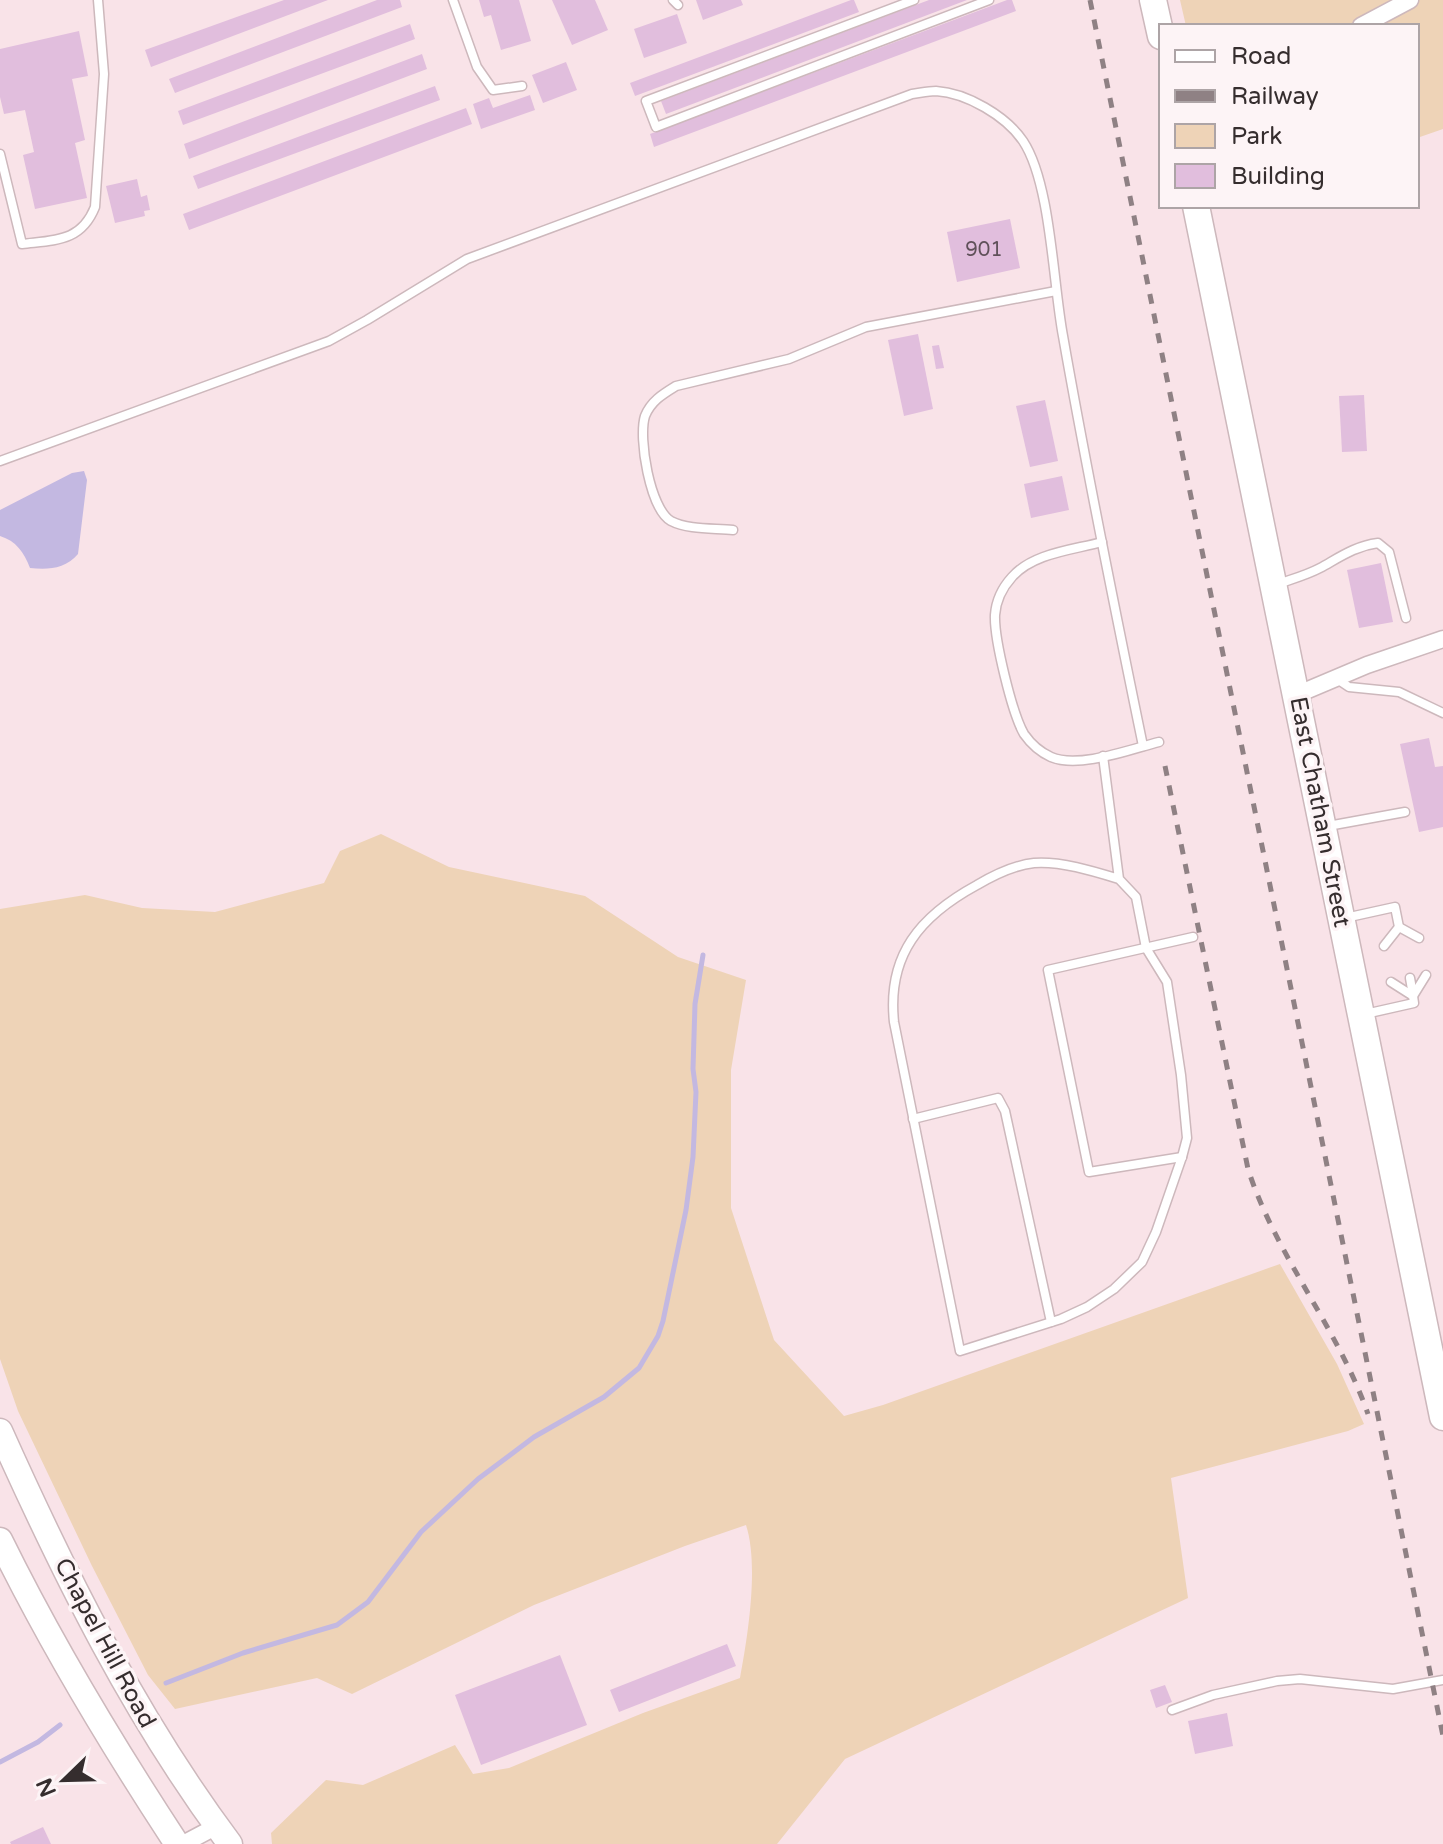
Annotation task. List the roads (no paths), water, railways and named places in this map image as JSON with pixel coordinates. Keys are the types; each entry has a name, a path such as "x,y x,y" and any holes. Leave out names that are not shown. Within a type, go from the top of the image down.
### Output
{"main road":[{"path":"1153,0 1159,27"},
{"name":"East Chatham Street","path":"1196,208 1443,1417"},
{"name":"Chapel Hill Road","path":"0,1431 38,1517 88,1617 155,1735 223,1835"},
{"name":"Chapel Hill Road","path":"0,1540 39,1620 95,1716 180,1844"}],"street":[{"path":"1365,24 1410,0"},
{"path":"1296,695 1443,639"},
{"path":"180,1844 223,1835"}],"lane":[{"path":"0,154 22,244 66,239 89,223 95,207 104,74 98,0"},
{"path":"453,0 477,67 493,90 522,86"},
{"path":"881,0 885,11"},
{"path":"914,0 646,101 656,127 989,0"},
{"path":"0,461 329,341 467,259 912,94 936,91 953,95 984,107 1006,123 1025,143 1037,170 1102,542 1143,746"},
{"path":"733,530 673,522 662,514 655,502 643,435 645,417 650,405 659,396 676,386 808,353 866,327 1056,291"},
{"path":"1102,542 1040,558 1020,569 1003,588 995,616 996,632 1015,715 1035,747 1065,761 1103,756 1159,742"},
{"path":"1274,585 1321,568 1336,557 1364,545 1378,543 1389,552 1406,618"},
{"path":"1336,678 1349,687 1399,692 1443,713"},
{"path":"1103,756 1119,879"},
{"path":"1323,827 1405,812"},
{"path":"1032,863 1056,864 1119,879 1136,897 1146,948 1167,982 1187,1138 1156,1232 1142,1262 1114,1289 1087,1307 960,1351 892,1003 896,972 905,948 918,930 960,894 1016,867 1032,863"},
{"path":"1341,918 1395,907 1402,942"},
{"path":"1399,927 1419,938"},
{"path":"1384,946 1399,927"},
{"path":"1182,1157 1089,1172 1048,970 1193,937"},
{"path":"1413,996 1426,975"},
{"path":"1361,1015 1414,1003 1410,978"},
{"path":"1391,982 1413,996"},
{"path":"913,1119 998,1098 1005,1111 1051,1322"},
{"path":"1172,1710 1213,1695 1277,1681 1300,1679 1393,1689 1443,1680"}],"waterway":[{"path":"166,1683 243,1653 337,1625 368,1602 421,1532 478,1479 534,1437 604,1397 639,1368 663,1321 686,1210 693,1157 696,1092 693,1069 695,1004 703,955"},
{"path":"0,1762 38,1742 60,1725"}],"railway":[{"path":"1090,0 1443,1736"},
{"path":"1165,766 1248,1169 1274,1232 1341,1352 1368,1414"}]}
